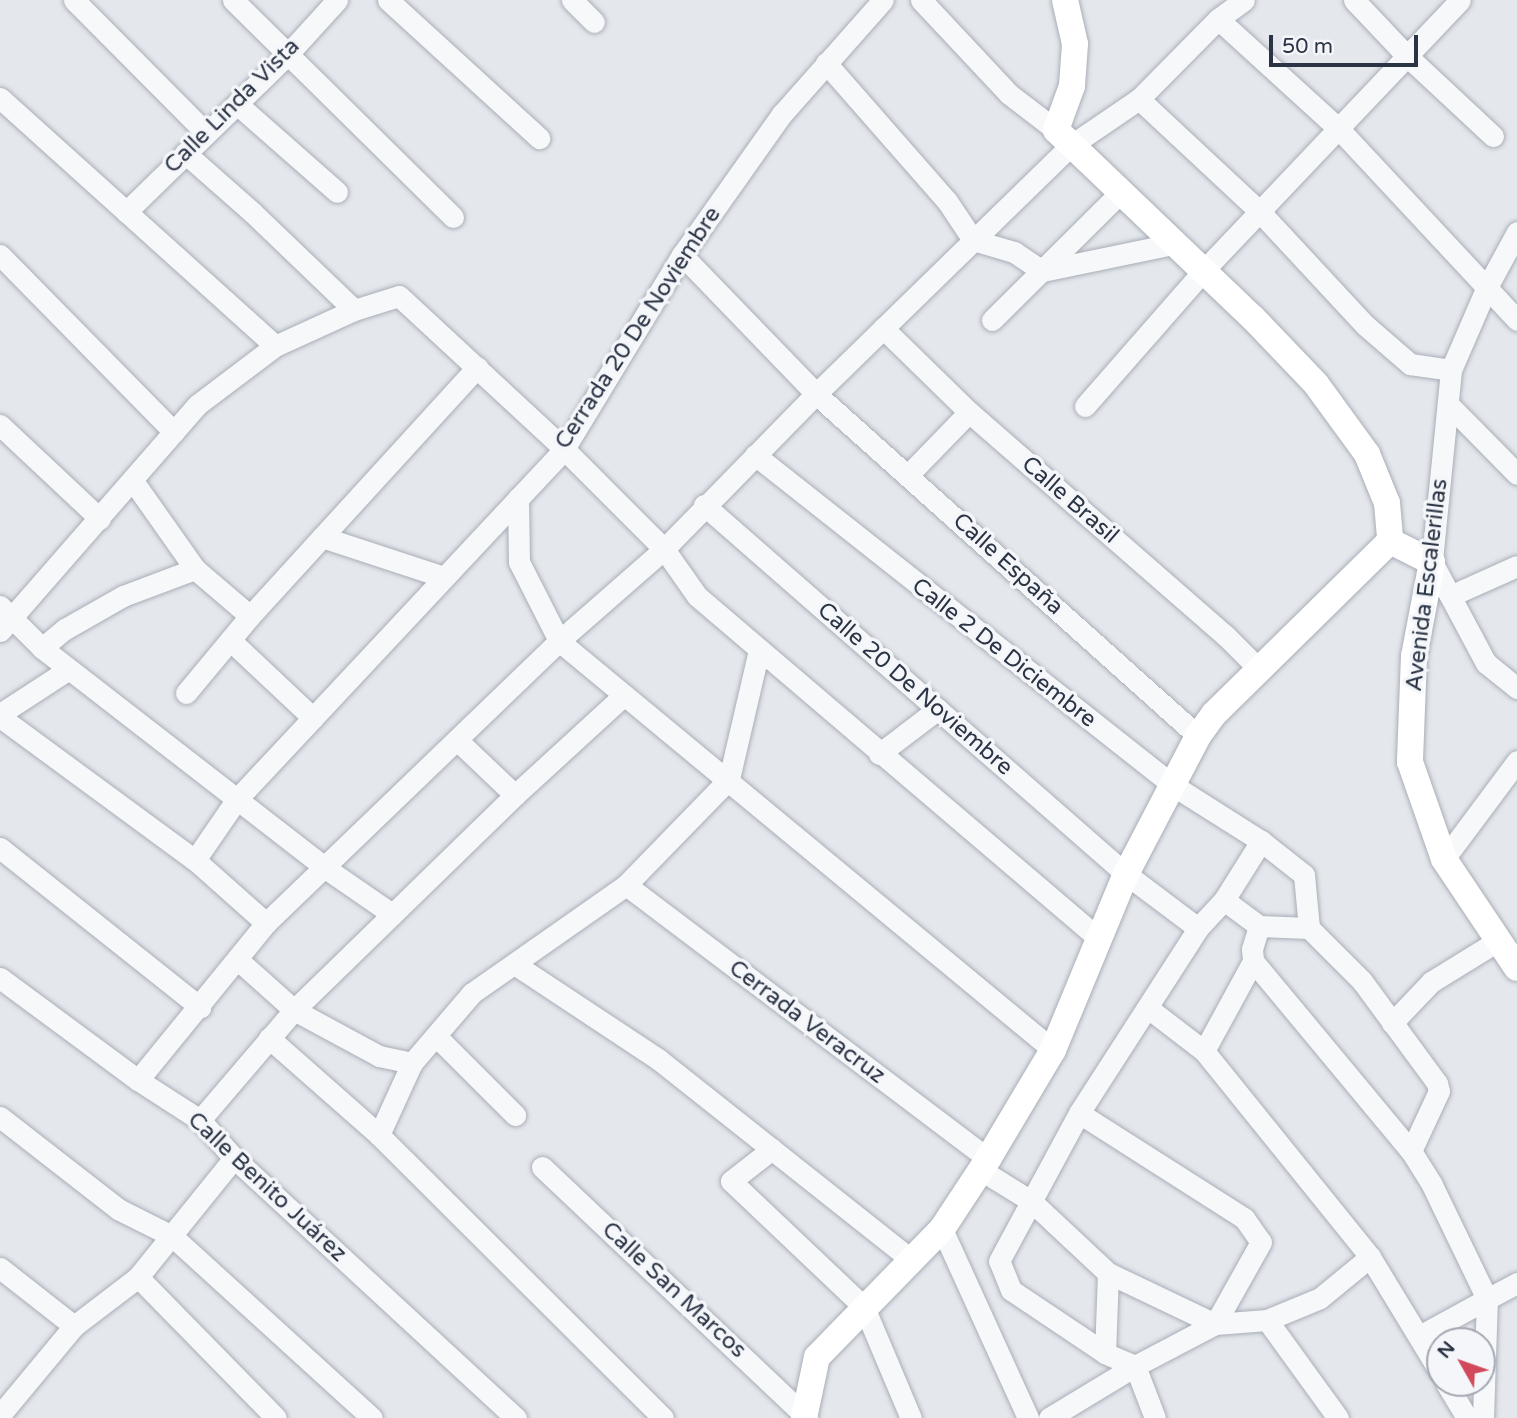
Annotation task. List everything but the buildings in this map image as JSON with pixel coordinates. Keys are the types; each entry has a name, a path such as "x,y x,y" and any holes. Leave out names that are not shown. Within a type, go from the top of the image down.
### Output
{"main road":[{"path":"1063,138 1072,86 1075,44 1065,0"},
{"name":"Avenida Escalerillas","path":"1063,138 1203,271 1316,384 1367,454 1387,503 1390,541"},
{"path":"805,1417 817,1357 942,1229 1053,1050 1097,937 1126,874 1198,736 1213,714 1390,541 1432,562"},
{"name":"Avenida Escalerillas","path":"1432,562 1415,656 1410,762 1444,859 1517,968"}],"street":[{"path":"74,0 206,133"},
{"path":"233,0 453,217"},
{"name":"Calle Linda Vista","path":"126,212 288,54 338,0"},
{"path":"572,0 594,22"},
{"name":"Cerrada 20 De Noviembre","path":"195,860 237,799 564,449 682,255 782,114 883,0"},
{"path":"921,0 1009,94 1063,138"},
{"path":"138,1080 266,923 559,641 664,549 704,505 973,240 1063,138 1139,99 1218,19 1244,0"},
{"path":"1354,0 1406,55 1493,136"},
{"path":"1085,406 1203,271 1460,0"},
{"path":"396,3 539,138"},
{"path":"1218,19 1339,129 1517,320"},
{"path":"826,62 947,201 973,240 1014,252 1042,271 1172,244"},
{"path":"0,98 275,346"},
{"path":"1139,99 1260,212 1365,325 1410,364 1451,370"},
{"path":"237,104 337,192"},
{"path":"185,153 355,310"},
{"path":"992,320 1120,193"},
{"name":"Avenida Escalerillas","path":"1432,562 1451,370 1486,289 1517,232"},
{"path":"0,255 174,432"},
{"name":"Calle España","path":"682,255 816,394 909,474 1198,736"},
{"path":"392,914 324,867 4,618 100,519 197,405 275,346 355,310 399,296 564,449 664,549 697,596 879,754 1097,937"},
{"name":"Calle Brasil","path":"883,328 969,412 1226,636 1260,670"},
{"path":"186,693 250,616 477,367"},
{"path":"1448,405 1517,474"},
{"path":"909,474 969,412"},
{"path":"0,425 100,519"},
{"name":"Calle 2 De Diciembre","path":"755,455 1174,786 1261,841 1304,875 1309,928"},
{"path":"133,481 195,569 250,616"},
{"path":"518,498 519,562 559,641 729,779 1053,1050"},
{"name":"Calle 20 De Noviembre","path":"704,505 1126,874 1198,928"},
{"path":"322,537 444,577"},
{"path":"1432,562 1486,663 1517,688"},
{"path":"1450,596 1517,566"},
{"path":"42,648 65,629 123,596 195,569"},
{"path":"230,640 313,718"},
{"path":"379,1135 412,1063 472,993 516,965 626,885 729,779 759,650"},
{"path":"69,669 0,716 195,860 266,923"},
{"path":"200,1119 294,1010 515,795 624,695"},
{"path":"879,754 938,709"},
{"path":"457,740 515,795"},
{"path":"1444,859 1517,762"},
{"path":"1155,1418 1135,1366 1105,1353 1011,1290 999,1261 1079,1113 1198,928 1224,900 1261,841"},
{"path":"0,848 200,1007"},
{"name":"Cerrada Veracruz","path":"626,885 1031,1201 1108,1273 1215,1324"},
{"path":"1224,900 1259,926 1309,928 1362,981 1437,1083 1439,1091 1411,1151"},
{"path":"1204,1051 1253,961 1252,949 1259,926"},
{"path":"1392,1023 1431,982 1499,940"},
{"path":"237,959 294,1010 379,1056 412,1063"},
{"path":"1253,961 1411,1151 1432,1185 1487,1299 1483,1418"},
{"path":"516,965 658,1059 912,1260"},
{"name":"Calle Benito Juárez","path":"0,978 138,1080 200,1119 234,1157 516,1418"},
{"path":"1148,1008 1204,1051 1370,1257 1426,1348"},
{"path":"436,1036 514,1115"},
{"path":"269,1038 379,1135 663,1418"},
{"path":"1079,1113 1244,1218 1261,1242 1215,1324"},
{"path":"0,1116 118,1209 172,1236 372,1418"},
{"path":"772,1149 731,1181 864,1307 911,1418"},
{"path":"0,1415 74,1326 138,1278 234,1157"},
{"name":"Calle San Marcos","path":"542,1167 805,1417"},
{"path":"942,1229 1028,1418"},
{"path":"1049,1418 1085,1393 1215,1324 1267,1320 1320,1298 1370,1257"},
{"path":"0,1268 74,1326"},
{"path":"1105,1353 1108,1273"},
{"path":"138,1278 276,1418"},
{"path":"1419,1336 1517,1283"},
{"path":"1267,1320 1338,1418"},
{"path":"1454,1397 1467,1418"}]}
